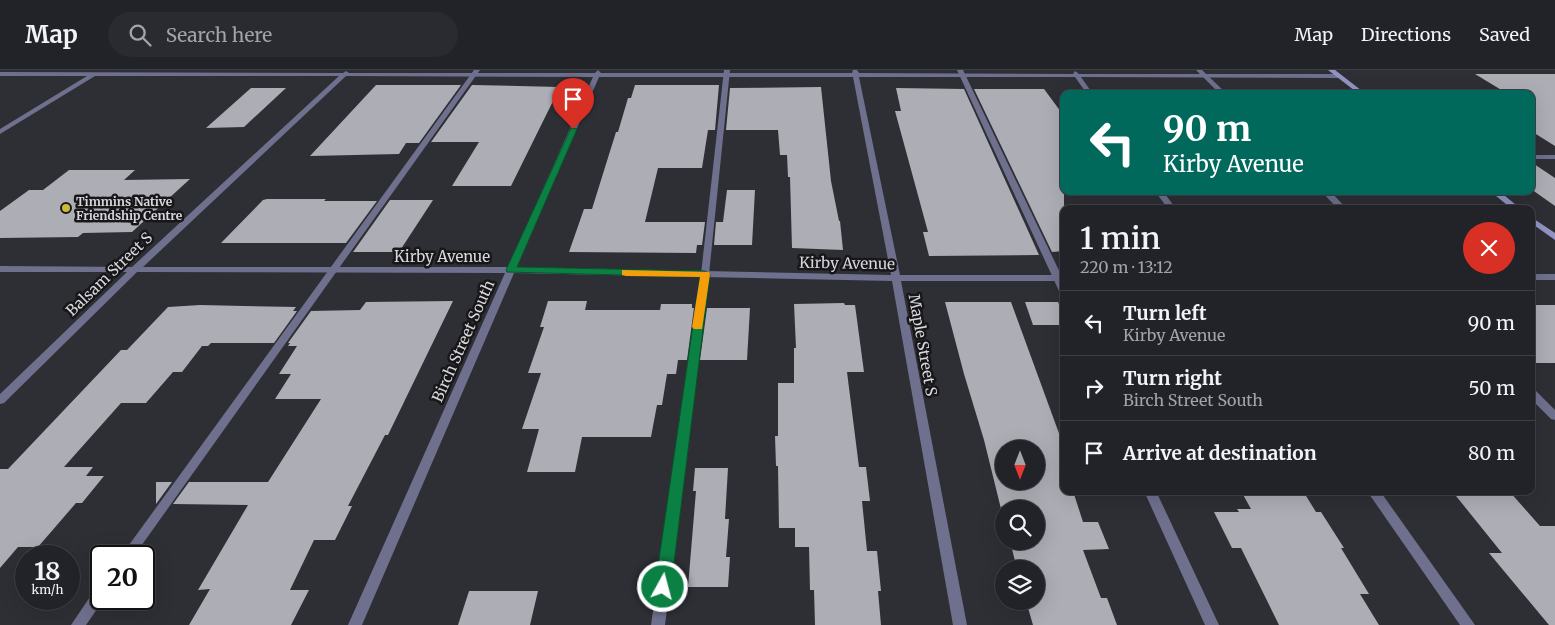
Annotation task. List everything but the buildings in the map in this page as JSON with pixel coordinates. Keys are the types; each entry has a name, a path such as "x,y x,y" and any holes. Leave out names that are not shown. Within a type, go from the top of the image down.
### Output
{"street":[{"path":"0,132 100,70"},
{"path":"1199,70 1220,90"},
{"path":"1332,70 1358,90"},
{"path":"0,74 224,72 1075,73 1205,76 1339,76"},
{"name":"Balsam Street S","path":"0,400 135,269 347,72"},
{"path":"135,545 475,73"},
{"name":"Birch Street South","path":"354,625 598,73"},
{"path":"658,625 705,274 726,73"},
{"name":"Maple Street S","path":"855,73 896,278 960,625"},
{"path":"962,73 1003,164 1060,276"},
{"path":"1075,73 1087,90"},
{"path":"1535,157 1555,157"},
{"path":"1329,195 1339,205"},
{"path":"1499,195 1512,205"},
{"path":"1535,222 1555,237"},
{"name":"Kirby Avenue","path":"0,269 511,270 896,278 1060,278"},
{"path":"1535,277 1555,277"},
{"path":"1535,397 1555,416"},
{"path":"1152,495 1212,625"},
{"path":"1376,495 1468,625"},
{"path":"78,625 90,608"}],"slow traffic":[{"path":"626,273 705,274 698,327"}],"place":[{"name":"Timmins Native Friendship Centre","path":"66,208"}],"route":[{"path":"573,129 511,270 705,274 663,587"}]}
